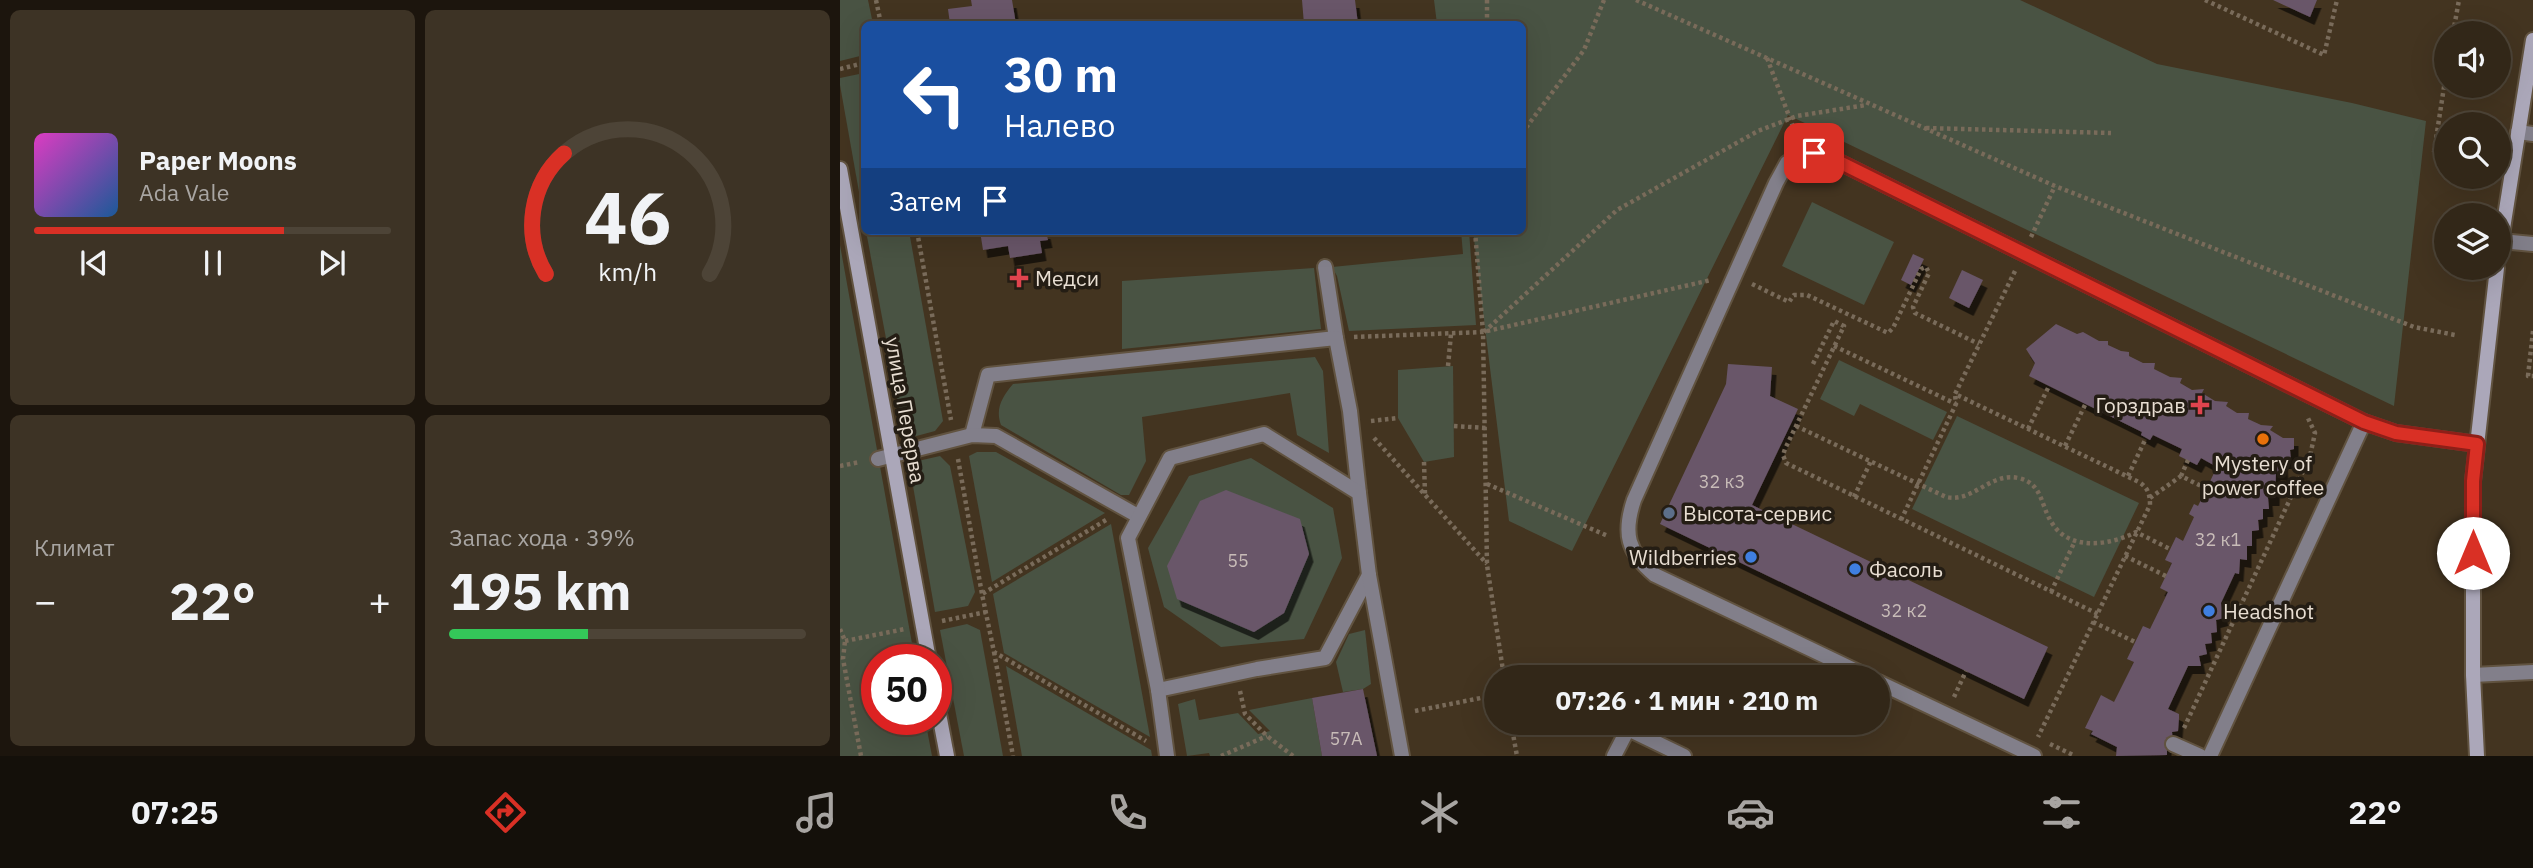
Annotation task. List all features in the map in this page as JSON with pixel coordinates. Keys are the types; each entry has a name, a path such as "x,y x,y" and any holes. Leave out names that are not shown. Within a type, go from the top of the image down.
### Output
{"main road":[{"path":"2510,203 2526,133 2533,40"},
{"name":"улица Перерва","path":"840,169 885,457 926,644"},
{"path":"2476,756 2473,676 2473,481 2496,280"},
{"path":"943,735 947,756"}],"lane":[{"path":"1844,665 1655,575 1642,564 1631,546 1628,519 1733,275 1776,183 1787,163 1803,154 1825,155 2020,260 2364,422 2396,433 2477,444"},
{"path":"2511,246 2533,243"},
{"path":"1325,267 1350,411 1369,575 1402,756"},
{"path":"972,435 988,375 1336,338"},
{"path":"2210,756 2364,422"},
{"path":"1167,755 1158,690 1128,538 1132,513 1170,458 1264,434 1359,493"},
{"path":"885,457 972,435 996,436 1132,513"},
{"path":"1158,690 1325,658 1369,575"},
{"path":"2473,676 2533,672"},
{"path":"1890,688 2032,755"},
{"path":"1617,751 1628,729 1684,756"},
{"path":"2175,744 2200,756"}],"path":[{"path":"876,0 880,21"},
{"path":"1487,0 1487,21"},
{"path":"1526,128 1584,50 1604,0"},
{"path":"1636,0 2055,186 2414,327 2455,335"},
{"path":"2205,0 2324,55 2337,0"},
{"path":"2455,21 2459,0"},
{"path":"1767,58 1803,154"},
{"path":"840,69 861,64"},
{"path":"1483,332 1617,210 1758,131 1797,116 1869,104"},
{"path":"1921,128 2110,133"},
{"path":"1901,520 1956,404 1955,394 2055,186"},
{"path":"918,235 1013,756"},
{"path":"1475,235 1483,332 1488,565 1502,665"},
{"path":"1336,338 1483,332 1733,275 1788,302 1794,295 1807,295 1888,332 1893,328 1922,269 1926,267 1929,273 1913,307 1915,313 1979,344"},
{"path":"1813,364 1834,321 1844,326 1783,455 1786,464 2098,614"},
{"path":"2533,331 2528,376 2533,376"},
{"path":"1448,366 1451,334"},
{"path":"1835,346 1956,404"},
{"path":"2028,429 2049,386"},
{"path":"1955,394 2128,476 2145,486 2150,498 2150,505 2032,755"},
{"path":"2065,446 2085,405"},
{"path":"1350,411 1488,565"},
{"path":"1360,422 1398,418"},
{"path":"1454,426 1486,428"},
{"path":"1796,426 1946,497 1966,497 1997,479 2015,477 2024,480 2040,493 2056,529 2075,541 2091,544 2113,542 2136,532"},
{"path":"2175,744 2310,456 2315,433"},
{"path":"2128,476 2146,438"},
{"path":"2150,498 2180,476 2188,460"},
{"path":"1854,497 1871,461"},
{"path":"1424,462 1425,495"},
{"path":"2180,476 2207,489"},
{"path":"1487,484 1631,546"},
{"path":"982,594 1132,513"},
{"path":"2136,532 2170,549"},
{"path":"2051,592 2075,541"},
{"path":"2125,556 2166,576"},
{"path":"939,622 986,612"},
{"path":"2093,622 2135,642"},
{"path":"845,641 909,628"},
{"path":"840,629 845,641 842,659 861,756"},
{"path":"994,652 1167,755"},
{"path":"1953,698 1966,671"},
{"path":"1239,682 1245,714 1293,756"},
{"path":"1395,715 1484,697"},
{"path":"1513,735 1517,756"},
{"path":"1599,735 1617,751"},
{"path":"1221,756 1267,736"}],"green space":[{"path":"840,0 868,0 872,21 861,21 861,56 840,61"},
{"path":"1434,0 2020,0 2157,64 2352,103 2426,121 2394,406 1788,115 1572,551 1509,521 1473,235 1526,235 1526,21 1437,21"},
{"path":"861,74 861,203 840,85 840,78"},
{"path":"1812,202 1894,242 1864,305 1782,266"},
{"path":"867,235 910,235 943,421 935,431 909,438 904,435"},
{"path":"1461,235 1469,235 1476,325 1349,331 1337,276 1332,267 1463,254"},
{"path":"840,245 912,644 861,644 861,735 928,735 932,756 840,756"},
{"path":"1314,268 1321,329 1122,349 1122,281"},
{"path":"1315,357 1323,371 1329,453 1297,435 1290,393 1142,417 1146,461 1129,495 1121,495 1001,425 999,419 1001,403 1013,384"},
{"path":"1839,360 1947,412 1933,440 1860,404 1854,416 1820,399"},
{"path":"1453,366 1454,457 1424,462 1398,418 1398,370"},
{"path":"1957,416 2139,503 2094,597 1912,509"},
{"path":"977,452 996,452 1105,513 992,582 969,456"},
{"path":"940,456 950,466 975,592 968,606 935,612 909,463"},
{"path":"1251,458 1333,508 1342,558 1304,639 1221,647 1164,607 1148,548 1189,476"},
{"path":"1111,524 1150,737 1004,653 993,594"},
{"path":"967,624 980,630 1003,756 964,756 952,693 952,644 943,644 940,630"},
{"path":"1365,630 1371,684 1363,689 1343,692 1336,662 1349,634"},
{"path":"1006,666 1151,750 1152,756 1022,756"},
{"path":"1312,698 1322,756 1210,756 1209,753 1187,756 1178,704 1195,699 1199,720 1238,713 1258,734 1270,731 1249,710"}],"building":[{"path":"971,0 1012,0 1016,21 950,21 948,9 972,6"},
{"path":"1302,0 1355,0 1358,21 1304,21"},
{"path":"2273,0 2317,0 2310,17"},
{"path":"981,235 1047,235 1048,240 1040,241 1042,253 1010,258 1008,246 983,250"},
{"path":"1913,254 1924,259 1911,285 1901,280"},
{"path":"1962,270 1983,280 1969,308 1949,298"},
{"path":"2056,324 2077,334 2083,332 2099,341 2108,341 2108,345 2129,352 2129,356 2143,363 2155,363 2154,369 2170,377 2182,378 2180,383 2192,390 2204,389 2202,393 2215,401 2228,402 2226,406 2237,413 2249,413 2248,419 2261,425 2273,426 2270,430 2283,438 2294,438 2294,449 2290,450 2291,461 2283,461 2284,473 2276,472 2275,498 2268,498 2269,509 2263,509 2263,519 2258,520 2259,530 2252,531 2252,546 2247,546 2247,560 2240,559 2239,574 2235,573 2221,603 2224,618 2216,620 2217,632 2211,633 2212,643 2205,644 2207,654 2199,656 2201,666 2188,666 2168,709 2179,714 2179,718 2178,731 2172,732 2173,744 2167,743 2167,755 2116,756 2117,747 2085,728 2101,695 2114,702 2134,662 2127,659 2143,626 2150,629 2168,592 2160,588 2172,563 2165,560 2176,537 2183,541 2194,517 2189,514 2194,504 2198,506 2217,467 2201,458 2197,465 2179,456 2182,449 2153,435 2150,440 2141,435 2142,432 2029,376 2035,363 2026,349"},
{"path":"1728,364 1772,367 1770,396 1798,409 1752,505 2048,647 2024,699 1660,524 1726,384"},
{"path":"1226,490 1300,519 1309,554 1284,613 1254,632 1177,599 1167,566 1200,501"},
{"path":"1363,689 1377,756 1322,756 1312,698"}],"place":[{"name":"Медси","path":"1019,278"},
{"name":"Горздрав","path":"2200,405"},
{"name":"Mystery of power coffee","path":"2263,439"},
{"name":"Высота-сервис","path":"1669,513"},
{"name":"Wildberries","path":"1751,557"},
{"name":"Фасоль","path":"1855,569"},
{"name":"Headshot","path":"2209,611"}],"route":[{"path":"1814,153 1825,155 2364,422 2396,433 2477,444 2473,481 2473,553"}]}
